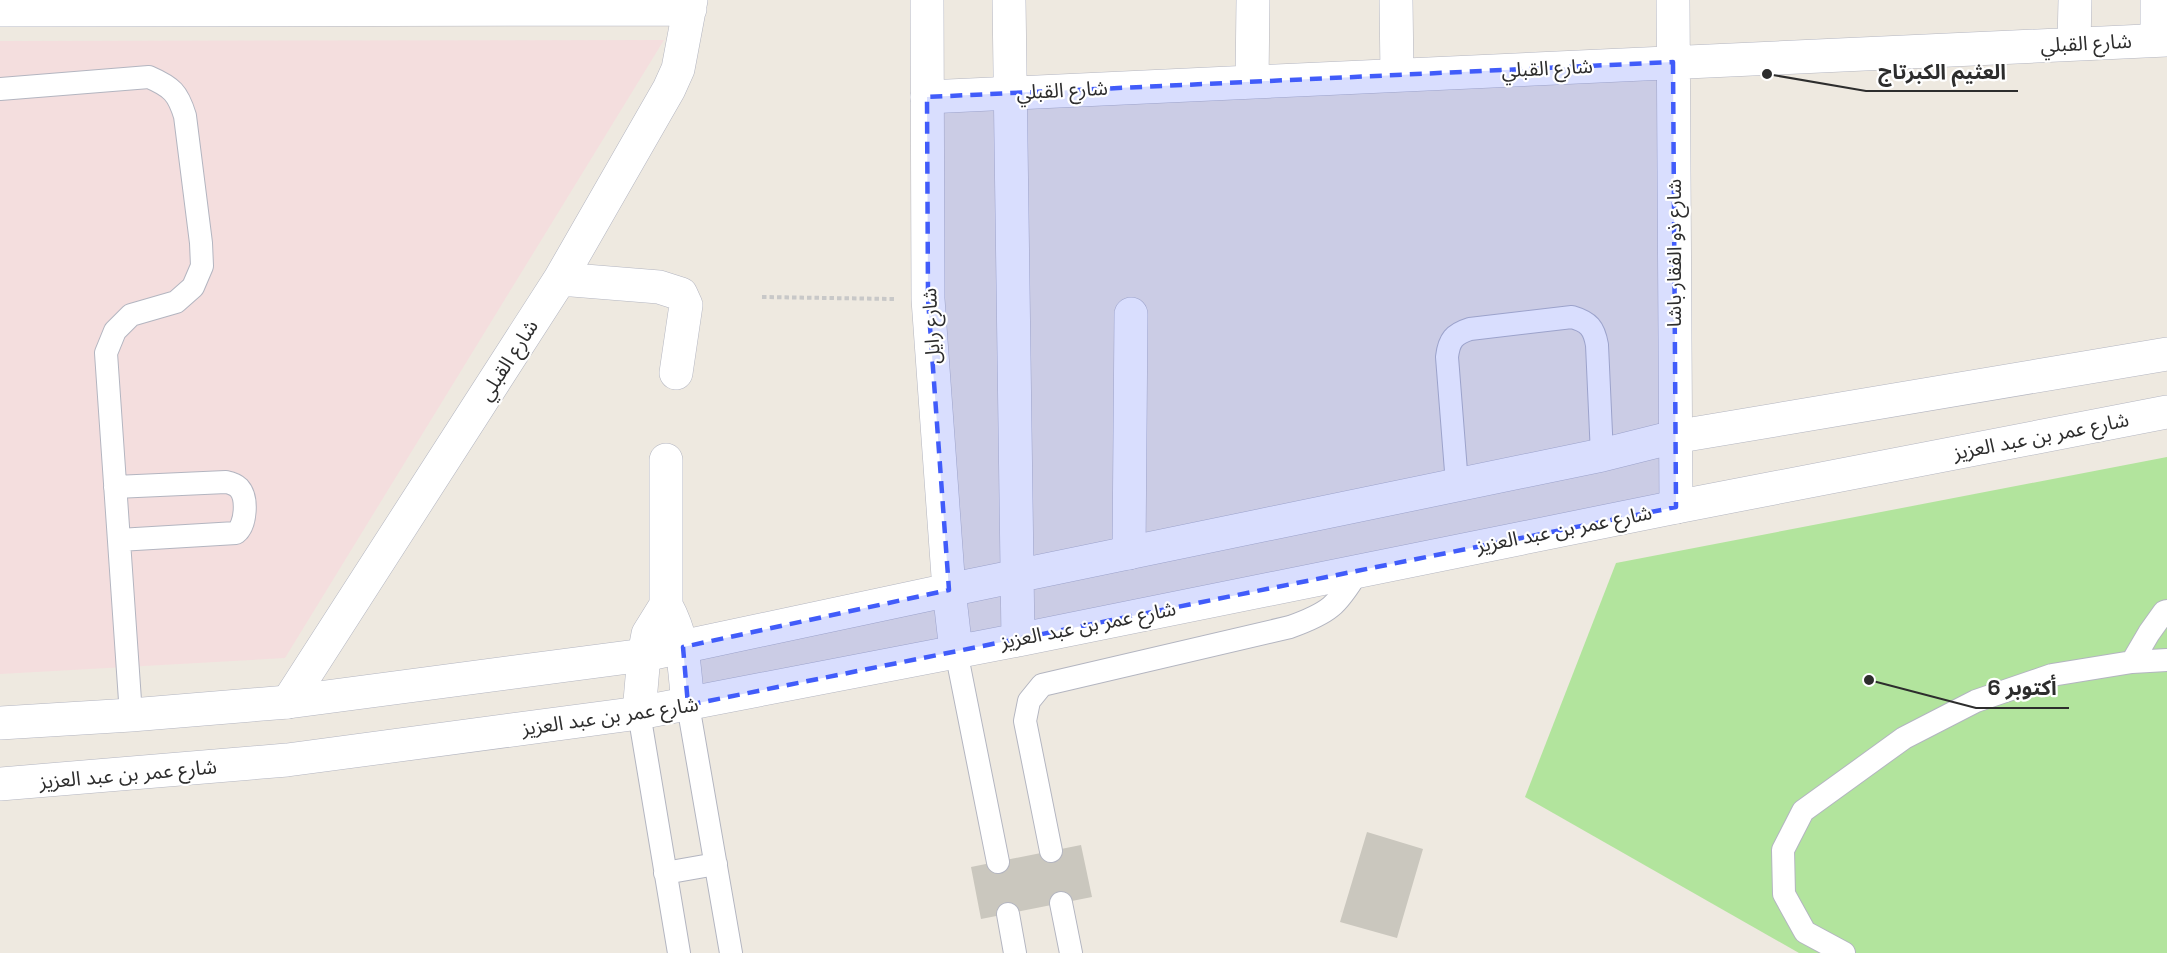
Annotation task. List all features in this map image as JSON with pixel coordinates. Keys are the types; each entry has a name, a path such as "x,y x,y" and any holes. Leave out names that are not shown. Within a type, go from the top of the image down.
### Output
{"street":[{"name":"شارع رايل","path":"927,0 928,299 949,590 956,651"},
{"path":"1009,0 1018,640"},
{"path":"1252,82 1253,0"},
{"path":"1396,0 1398,75"},
{"name":"شارع ذو الفقار باشا","path":"1673,0 1676,507"},
{"path":"2074,44 2075,0"},
{"path":"2157,0 2162,40"},
{"name":"شارع القبلي","path":"288,702 560,279 669,89 678,69 690,4"},
{"path":"0,10 219,5 690,4"},
{"name":"شارع القبلي","path":"927,97 2162,40"},
{"path":"560,279 659,287 681,294 686,305 676,373"},
{"path":"1129,553 1131,314"},
{"path":"0,723 288,702 644,655 1602,455 1674,437 2167,354"},
{"name":"شارع عمر بن عبد العزيز","path":"0,784 287,760 688,705 2167,411"},
{"path":"666,460 666,605 677,625 683,647 688,705"},
{"path":"639,713 648,634 666,605"}],"lane":[{"path":"0,89 149,77 167,84 179,99 185,116 202,266 193,287 176,302 131,315 115,331 106,352 132,715"},
{"path":"1457,484 1447,357 1449,344 1457,333 1470,329 1572,317 1585,321 1595,331 1597,345 1602,455"},
{"path":"115,487 226,482 233,483 243,495 244,521 242,528 236,533 119,540"},
{"path":"1051,851 1025,721 1029,701 1042,685 1290,627 1319,616 1342,597 1358,571"},
{"path":"2132,662 2149,633 2167,611"},
{"path":"956,651 998,862"},
{"path":"1844,953 1805,932 1784,894 1783,850 1803,811 1904,738 1976,701 2052,675 2132,662 2167,660"},
{"path":"688,705 731,953"},
{"path":"639,713 679,953"},
{"path":"665,873 716,864"},
{"path":"1061,903 1071,953"},
{"path":"1008,914 1015,953"}],"path":[{"path":"762,297 928,299"}],"highlighted area":[{"path":"1673,62 1676,507 688,705 683,647 949,590 928,299 927,97"}],"shaded area":[{"path":"664,40 285,658 0,674 0,41"}],"green space":[{"path":"2167,457 2167,953 1799,953 1525,797 1616,563"}],"building":[{"path":"1367,832 1423,849 1397,938 1340,922"},
{"path":"1081,845 1092,897 981,919 971,867"}],"place":[{"name":"العثيم الكبرتاج","path":"1767,74"},
{"name":"6 أكتوبر","path":"1869,680"}]}
